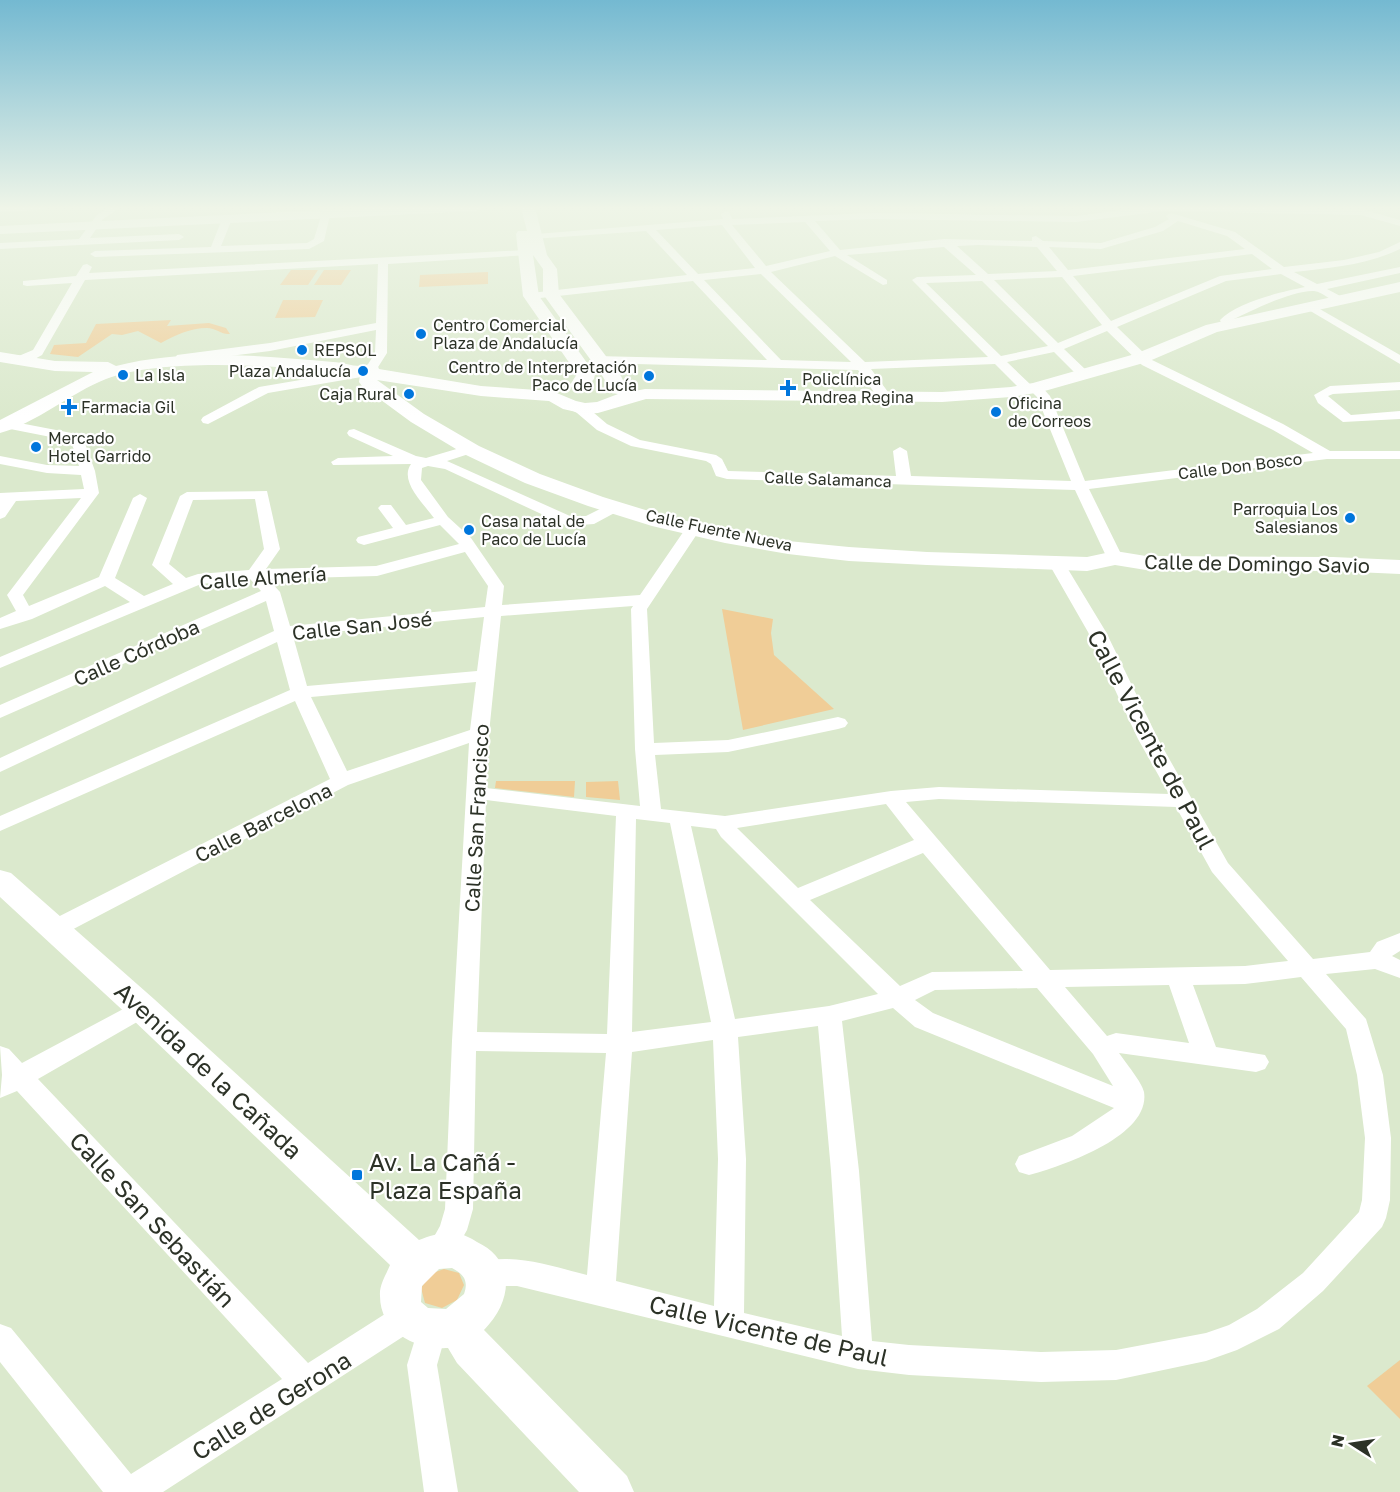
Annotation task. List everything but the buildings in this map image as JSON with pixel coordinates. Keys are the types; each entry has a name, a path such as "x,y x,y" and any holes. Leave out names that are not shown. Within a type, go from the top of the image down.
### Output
{"main road":[{"path":"528,277 531,296 586,374 571,394"},
{"path":"550,277 551,294 599,359 611,401"},
{"path":"0,376 24,360 77,367 115,367 176,359 266,354 370,370 481,391 571,394 611,401 645,394 965,396 1032,389 1141,358 1212,328 1400,287"},
{"path":"24,360 77,371 79,374 75,381"},
{"path":"1,424 100,375 149,364 235,361 370,370"},
{"path":"1,424 75,381 115,367"},
{"name":"Calle Fuente Nueva","path":"370,370 368,382 401,408 470,449 536,479 615,507 693,528 849,554 1057,564 1087,564 1115,558"},
{"name":"Calle de Domingo Savio","path":"1115,558 1146,563 1333,564 1400,567"},
{"name":"Avenida de la Cañada","path":"0,880 142,1008 428,1257"},
{"path":"432,1324 470,1319 485,1297 488,1285 486,1273 479,1262 468,1254 455,1250 428,1257 407,1272 399,1295 401,1307 472,1349 611,1492"}],"street":[{"path":"27,283 104,277"},
{"path":"208,420 264,390 370,370 381,353 383,277"},
{"path":"531,296 709,277"},
{"path":"771,277 862,366 884,396"},
{"path":"874,277 883,282"},
{"path":"1006,277 917,280 997,360 1043,396 1080,486 1115,558"},
{"path":"1066,277 1109,326 1141,358 1327,455"},
{"path":"599,359 862,366 997,360 1056,348 1224,278 1234,277"},
{"path":"1294,277 1340,300"},
{"path":"1227,325 1226,320 1230,316 1263,300 1369,277"},
{"path":"24,360 81,278"},
{"path":"698,278 778,364"},
{"path":"984,278 1083,374"},
{"path":"1311,307 1400,360"},
{"path":"176,359 236,352 266,354 381,325"},
{"path":"1400,386 1330,390 1321,395 1323,400 1348,419 1400,415"},
{"name":"Calle Salamanca","path":"611,401 615,434 636,443 702,454 717,462 721,473 727,475 1080,486"},
{"path":"1,424 77,438 88,471 92,493 15,595 26,615"},
{"path":"354,433 419,460 448,465 567,521 589,520 615,507"},
{"path":"338,462 419,460 470,449"},
{"path":"900,451 904,482"},
{"name":"Calle Don Bosco","path":"1080,486 1327,455 1400,455"},
{"path":"0,460 47,469 88,471"},
{"name":"Calle San Francisco","path":"419,460 413,471 414,480 443,520 468,546 496,586 479,733 464,1041 459,1209 453,1230 428,1257"},
{"path":"0,514 6,496 92,493"},
{"path":"185,585 160,565 187,496 262,494 272,549 254,574 272,592 300,692 341,782"},
{"path":"0,624 106,580 140,498"},
{"path":"386,508 407,542"},
{"path":"364,540 407,542 443,520"},
{"path":"651,815 645,749 639,609 693,528"},
{"name":"Calle Almería","path":"0,663 198,579 254,574 377,571 407,542 468,546"},
{"name":"Calle Vicente de Paul","path":"486,1273 517,1273 600,1291 858,1354 909,1360 1041,1367 1116,1365 1206,1347 1238,1336 1269,1319 1313,1282 1372,1218 1376,1200 1378,1138 1370,1075 1357,1026 1220,867 1148,739 1097,632 1057,564"},
{"path":"106,580 144,603"},
{"name":"Calle Córdoba","path":"0,712 272,592"},
{"name":"Calle San José","path":"0,766 285,632 493,611 644,600"},
{"path":"0,824 300,692 485,676"},
{"path":"645,749 728,746 838,723"},
{"name":"Calle Barcelona","path":"54,929 341,782 365,771 479,733"},
{"path":"477,793 725,823 891,797 939,793 1182,801"},
{"path":"891,797 927,843 1102,1047 1131,1092 1128,1112 1110,1127 1053,1158 1029,1164"},
{"path":"600,1291 614,1153 626,918 626,812"},
{"path":"679,819 725,1030 732,1159 729,1324"},
{"path":"725,823 729,832 897,998 924,1020 1131,1104"},
{"path":"796,897 927,843"},
{"path":"1377,960 1385,948 1400,941"},
{"path":"464,1041 618,1044 829,1015 897,998 932,981 1178,977 1307,970 1377,960 1400,969"},
{"path":"1178,977 1206,1055"},
{"path":"10,1083 142,1008"},
{"path":"829,1015 845,1171 858,1354"},
{"path":"1102,1047 1116,1043 1256,1062"},
{"name":"Calle San Sebastián","path":"0,1056 10,1083 305,1382"},
{"path":"432,1324 422,1365 441,1492"},
{"name":"Calle de Gerona","path":"133,1492 305,1382 432,1324"},
{"path":"0,1338 124,1492"}],"shaded area":[{"path":"286,277 314,277 308,285 280,285"},
{"path":"320,277 347,277 341,285 314,285"},
{"path":"420,277 488,277 488,284 419,287"},
{"path":"283,300 323,300 315,317 275,318"},
{"path":"171,320 167,326 209,323 226,328 230,334 210,328 201,328 183,332 161,343 138,331 122,335 112,334 78,357 50,354 54,345 86,343 96,324"},
{"path":"722,609 773,619 771,633 774,655 834,709 743,730"},
{"path":"496,781 575,781 574,797 495,788"},
{"path":"618,781 620,800 586,797 586,782"},
{"path":"444,1269 459,1273 464,1285 457,1300 442,1308 425,1303 421,1288 430,1274"},
{"path":"1400,1360 1400,1419 1367,1386"}],"place":[{"name":"Centro Comercial Plaza de Andalucía","path":"421,334"},
{"name":"REPSOL","path":"302,350"},
{"name":"Plaza Andalucía","path":"363,371"},
{"name":"La Isla","path":"123,375"},
{"name":"Centro de Interpretación Paco de Lucía","path":"649,376"},
{"name":"Policlínica Andrea Regina","path":"788,388"},
{"name":"Caja Rural","path":"409,394"},
{"name":"Farmacia Gil","path":"69,407"},
{"name":"Oficina de Correos","path":"996,412"},
{"name":"Mercado Hotel Garrido","path":"36,447"},
{"name":"Parroquia Los Salesianos","path":"1350,518"},
{"name":"Casa natal de Paco de Lucía","path":"469,530"},
{"name":"Av. La Cañá - Plaza España","path":"357,1175"}]}
